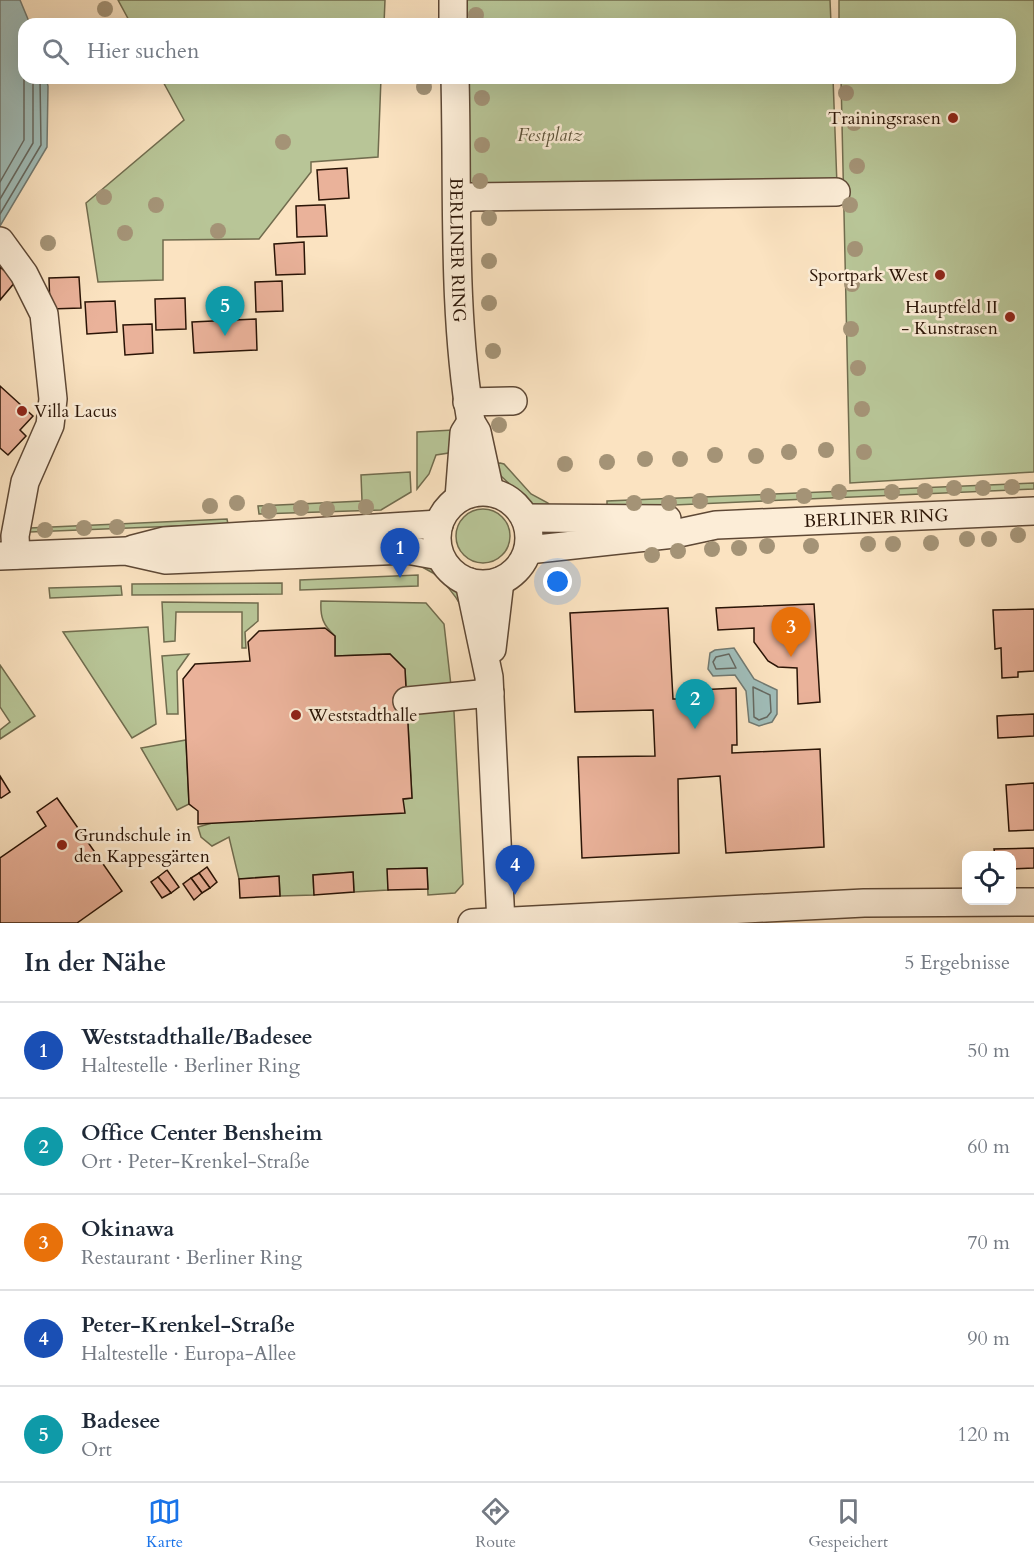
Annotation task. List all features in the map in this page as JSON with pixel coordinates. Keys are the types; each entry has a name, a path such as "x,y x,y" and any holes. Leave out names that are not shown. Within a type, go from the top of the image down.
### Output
{"street":[{"path":"453,0 453,18"},
{"name":"BERLINER RING","path":"455,84 457,284 469,412 477,432 490,492"},
{"path":"458,202 470,197 836,192"},
{"path":"0,241 24,274 44,314 54,399 50,425 25,482 15,536 8,555 126,551 164,541 439,524"},
{"path":"469,412 513,401"},
{"name":"BERLINER RING","path":"459,498 464,432 469,412"},
{"path":"474,492 490,492 511,501 525,518 529,534 528,550 518,569 500,581 484,584 469,582 452,572 440,556 436,540 439,524 446,509 459,498 474,492"},
{"name":"BERLINER RING","path":"528,550 674,534 716,525 1034,511"},
{"name":"BERLINER RING","path":"525,518 681,519 716,525"},
{"path":"126,551 166,560 407,550 440,556"},
{"path":"489,685 500,581"},
{"path":"469,582 489,685 501,922"},
{"path":"406,701 489,685"},
{"path":"472,923 918,912 1034,902"}],"green space":[{"path":"118,0 385,0 384,18 128,18"},
{"path":"466,0 830,0 831,18 466,18"},
{"name":"Sportpark West","path":"839,0 1034,0 1034,472 850,483 841,84 1016,84 1016,18 839,18"},
{"path":"164,84 381,84 378,157 311,162 311,172 259,239 163,240 163,280 98,282 86,203 184,120"},
{"name":"Festplatz","path":"466,84 833,84 837,185 465,193"},
{"path":"453,430 455,452 436,455 429,474 417,489 417,432"},
{"path":"494,464 504,464 531,494 548,503 552,508 535,508 500,475"},
{"path":"410,472 411,492 381,510 259,514 258,506 362,501 361,475"},
{"path":"1034,483 1034,489 607,508 607,501"},
{"path":"483,509 493,511 502,517 508,526 510,536 508,546 502,555 493,561 483,563 473,561 464,555 458,546 456,536 458,526 464,517 473,511"},
{"path":"227,519 228,524 30,532 30,528"},
{"path":"414,559 433,565 460,591 461,606 441,580 420,566"},
{"path":"418,575 418,586 300,590 300,580"},
{"path":"282,583 282,594 132,595 132,584"},
{"path":"121,586 122,595 50,598 49,588"},
{"path":"321,601 426,603 444,624 454,712 463,884 455,893 428,895 427,868 388,869 388,890 354,892 353,872 313,875 314,895 280,896 279,877 239,879 229,837 212,846 201,837 198,827 212,823 412,798 405,669 390,654 335,656 335,636 323,620"},
{"path":"162,602 258,603 258,621 245,632 246,648 242,648 242,612 176,612 175,641 164,642"},
{"path":"148,627 156,724 132,738 63,632"},
{"path":"189,654 177,671 178,714 167,714 162,656"},
{"path":"0,665 35,716 0,739 0,730 10,722 0,707"},
{"path":"186,740 189,804 177,810 141,748"}],"water":[{"path":"0,0 20,0 28,18 18,18 18,84 48,84 47,147 0,226"},
{"path":"734,648 754,679 777,690 777,714 772,722 759,726 749,722 746,691 735,675 713,676 708,669 710,653 715,650"}],"building":[{"path":"347,168 349,198 319,200 317,170"},
{"path":"325,205 327,236 297,237 296,206"},
{"path":"304,242 305,274 276,275 274,244"},
{"path":"0,267 16,281 0,300"},
{"path":"79,277 81,308 50,309 49,278"},
{"path":"282,281 283,311 256,312 255,282"},
{"path":"185,298 186,329 156,330 155,299"},
{"path":"115,301 117,332 87,334 85,302"},
{"path":"256,319 257,350 194,353 192,322"},
{"path":"152,324 153,353 125,355 123,325"},
{"path":"0,386 33,416 20,430 26,436 8,455 0,448"},
{"path":"814,604 820,702 798,704 797,668 778,667 768,661 754,642 754,628 718,630 716,608"},
{"path":"668,608 673,699 679,699 679,691 736,688 737,745 732,745 732,753 820,749 824,847 726,853 720,776 678,779 679,853 582,858 578,757 655,756 653,710 575,712 570,613"},
{"path":"1034,609 1034,671 1018,672 1018,677 1002,678 1001,648 995,649 993,610"},
{"name":"Weststadthalle","path":"325,628 335,636 335,656 390,654 405,669 412,798 403,799 405,813 198,824 198,811 189,804 183,679 195,664 250,661 248,642 259,631"},
{"path":"1034,714 1034,736 998,738 997,716"},
{"path":"0,776 10,792 1,798 0,797"},
{"path":"1034,783 1034,830 1009,831 1006,785"},
{"name":"Grundschule in den Kappesgärten","path":"57,798 122,891 77,923 0,923 0,858 46,826 37,812"},
{"path":"1034,848 1034,868 1016,869 1016,851 994,851 994,849"},
{"path":"207,867 217,882 210,888 199,873"},
{"path":"427,868 428,889 388,890 387,869"},
{"path":"167,870 179,887 171,893 158,877"},
{"path":"353,872 354,892 314,895 313,875"},
{"path":"199,873 210,888 202,893 191,878"},
{"path":"279,876 280,896 240,898 239,879"},
{"path":"158,877 171,893 162,898 151,882"},
{"path":"191,878 202,893 194,900 183,884"}],"place":[{"name":"Trainingsrasen","path":"953,118"},
{"name":"Sportpark West","path":"940,275"},
{"name":"Hauptfeld II - Kunstrasen","path":"1010,317"},
{"name":"Badesee","path":"225,336"},
{"name":"Villa Lacus","path":"22,411"},
{"name":"Weststadthalle/Badesee","path":"400,578"},
{"name":"Okinawa","path":"791,657"},
{"name":"Weststadthalle","path":"296,715"},
{"name":"Office Center Bensheim","path":"695,729"},
{"name":"Grundschule in den Kappesgärten","path":"62,845"},
{"name":"Peter-Krenkel-Straße","path":"515,895"}]}
